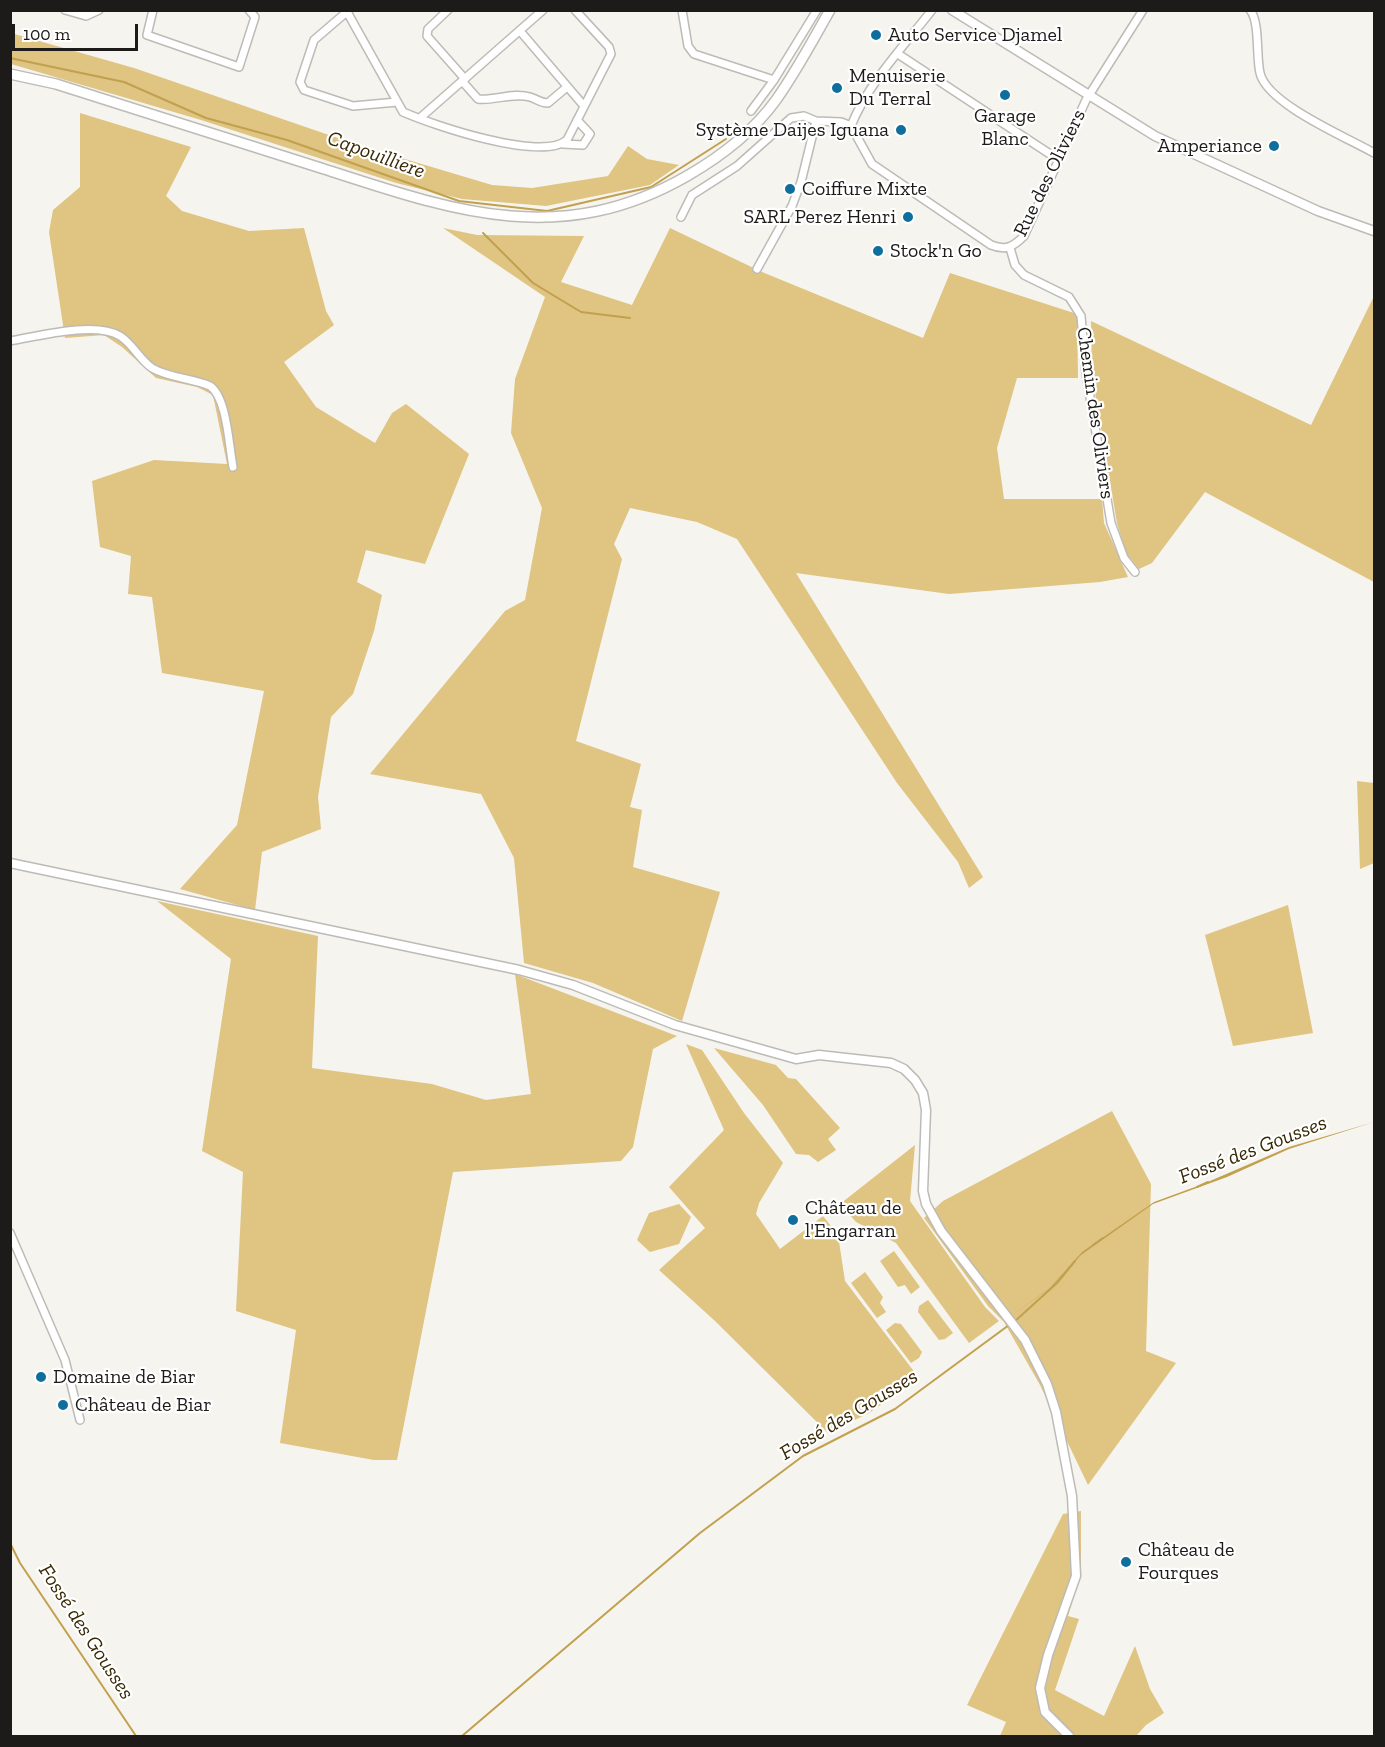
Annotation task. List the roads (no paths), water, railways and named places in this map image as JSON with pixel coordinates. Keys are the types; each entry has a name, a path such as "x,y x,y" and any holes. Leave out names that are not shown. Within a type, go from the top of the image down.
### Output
{"main road":[{"path":"11,74 56,84 459,210 521,218 548,218 607,209 643,198 694,171 728,149 775,101 830,10"}],"street":[{"path":"65,10 86,16 99,10"},
{"path":"153,10 147,35 239,67 255,17 249,10"},
{"path":"448,10 428,29 428,36 478,99 488,100 495,96 531,97 538,103 548,104 567,87"},
{"path":"420,118 543,10"},
{"path":"563,144 611,54 609,47 575,10"},
{"path":"682,10 688,46 694,54 774,80"},
{"path":"751,111 774,80 817,10"},
{"path":"851,126 856,114 932,10"},
{"path":"952,10 1155,136 1318,211 1374,231"},
{"name":"Rue des Oliviers","path":"1010,248 1024,236 1089,97 1143,10"},
{"path":"1250,10 1256,19 1255,38 1260,74 1272,94 1374,153"},
{"path":"397,102 353,106 304,90 300,82 314,40 347,11 403,112 490,142 550,146 583,145 590,134 577,120"},
{"path":"520,31 584,106"},
{"path":"898,54 1059,160"},
{"path":"681,217 693,195 737,166 785,122 797,116 816,121 841,122 851,126 872,164 991,245 1001,249 1010,248"},
{"path":"757,269 796,198 816,121"},
{"name":"Chemin des Oliviers","path":"1010,248 1015,265 1024,275 1069,297 1081,316 1086,373 1111,524 1124,558 1135,572"},
{"path":"10,341 47,334 95,329 108,330 130,343 153,368 210,386 222,405 233,467"},
{"path":"10,863 519,970 600,994 675,1025 796,1059 819,1055 891,1063 904,1069 923,1093 926,1125 923,1191 932,1216 1025,1340 1047,1384 1056,1412 1072,1496 1076,1576 1048,1655 1040,1688 1045,1712 1069,1737"},
{"path":"10,1233 64,1360 80,1420"}],"waterway":[{"name":"Capouilliere","path":"10,58 124,82 206,118 287,140 459,201 547,211 651,187 726,139"},
{"name":"Capouilliere","path":"483,233 533,283 581,312 630,318"},
{"name":"Fossé des Gousses","path":"1197,1187 1208,1182"},
{"name":"Fossé des Gousses","path":"1093,1245 1103,1238"},
{"name":"Fossé des Gousses","path":"1014,1322 1057,1283 1075,1261"},
{"name":"Fossé des Gousses","path":"462,1736 700,1533 803,1456 895,1409 1009,1325"},
{"name":"Fossé des Gousses","path":"10,1543 20,1563 136,1736"}],"place":[{"name":"Auto Service Djamel","path":"876,35"},
{"name":"Menuiserie Du Terral","path":"837,88"},
{"name":"Garage Blanc","path":"1005,95"},
{"name":"Système Daijes Iguana","path":"901,130"},
{"name":"Amperiance","path":"1274,146"},
{"name":"Coiffure Mixte","path":"790,189"},
{"name":"SARL Perez Henri","path":"908,217"},
{"name":"Stock'n Go","path":"878,251"},
{"name":"Château de l'Engarran","path":"793,1220"},
{"name":"Domaine de Biar","path":"41,1377"},
{"name":"Château de Biar","path":"63,1405"},
{"name":"Château de Fourques","path":"1126,1562"}]}
